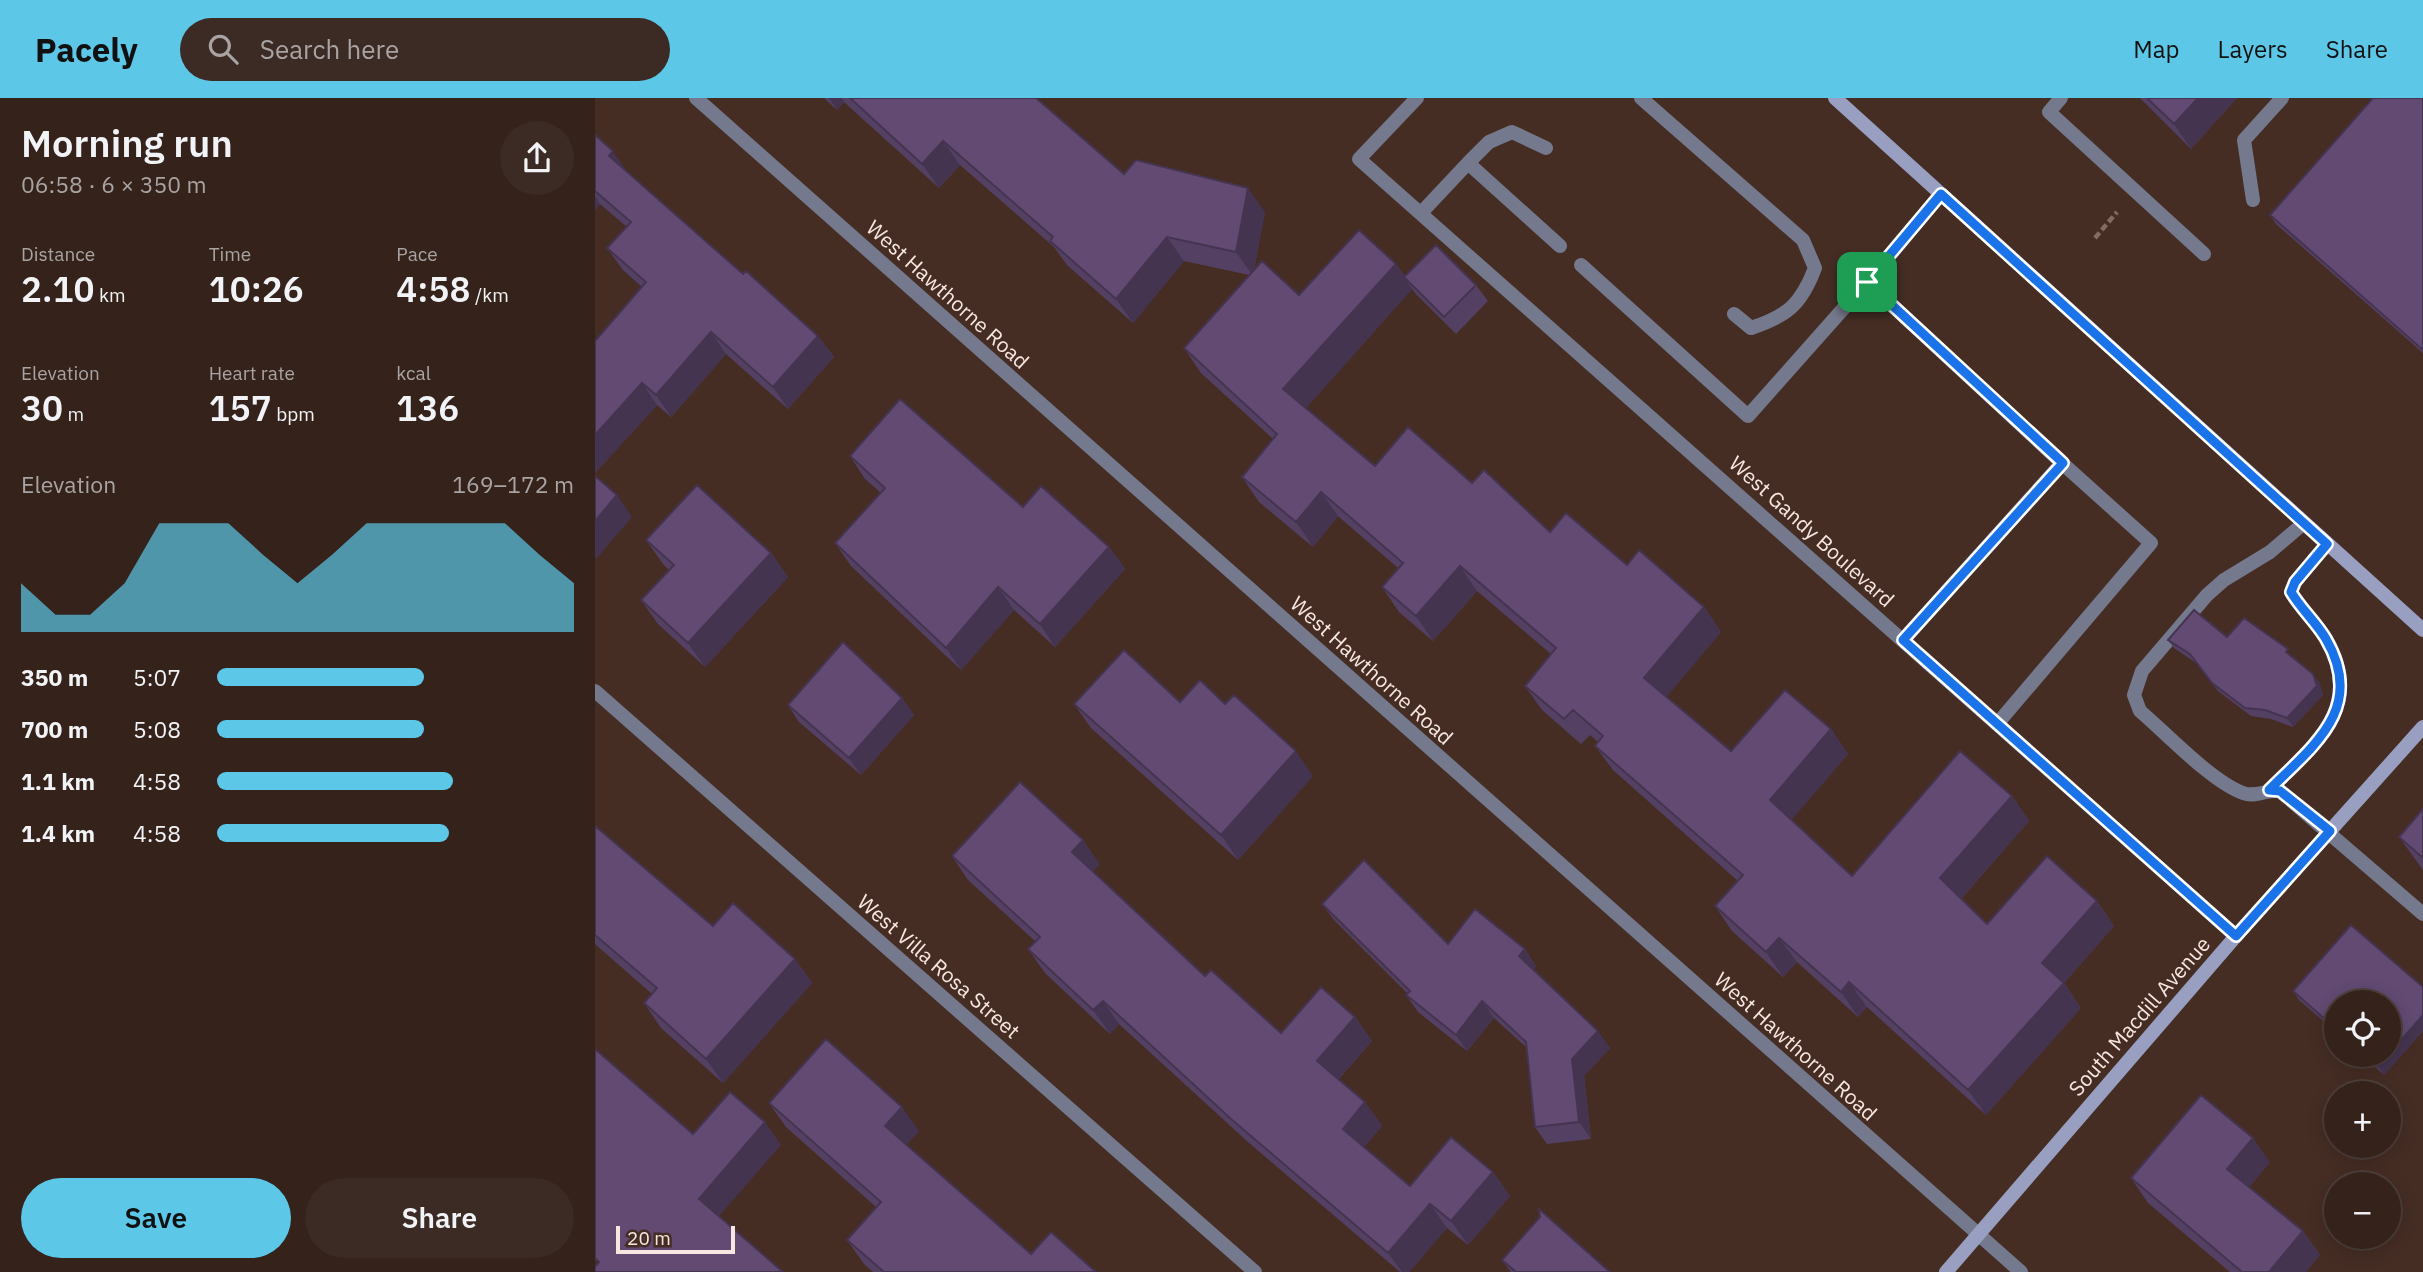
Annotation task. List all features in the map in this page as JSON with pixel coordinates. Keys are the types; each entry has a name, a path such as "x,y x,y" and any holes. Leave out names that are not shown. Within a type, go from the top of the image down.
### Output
{"main road":[{"path":"1835,98 2423,630"},
{"name":"South Macdill Avenue","path":"1946,1272 2236,936 2423,727"}],"street":[{"name":"West Hawthorne Road","path":"696,98 2021,1272"},
{"name":"West Gandy Boulevard","path":"1417,98 1359,159 2236,936"},
{"path":"1641,98 1803,240 1815,268 1806,291 1780,319 1751,328 1734,314"},
{"path":"2061,98 2049,112 2204,254"},
{"path":"2253,200 2244,141 2282,98"},
{"path":"1421,213 1489,142 1512,132 1546,148"},
{"path":"1468,163 1560,246"},
{"path":"1581,265 1748,416 1941,194"},
{"path":"1867,282 2151,543 1997,723"},
{"path":"1903,640 2063,463"},
{"path":"2304,523 2270,552 2224,580 2207,595 2142,671 2134,695 2140,711 2233,788 2256,795 2269,790 2325,733 2336,715 2341,692 2338,665 2328,642 2291,592 2295,582 2327,544"},
{"name":"West Villa Rosa Street","path":"595,691 1255,1272"},
{"path":"2269,790 2280,791 2330,831 2423,915"}],"path":[{"path":"2095,238 2120,209"}],"building":[{"path":"850,98 1036,98 1124,174 1136,160 1248,188 1236,252 1167,237 1116,299 1050,241 1053,237 943,141 922,164"},
{"path":"2147,98 2198,98 2174,124"},
{"path":"2373,98 2423,98 2423,350 2270,215"},
{"path":"595,135 613,151 609,156 743,274 746,271 818,336 773,387 711,332 656,395 642,383 595,435 595,341 646,282 607,248 631,222 595,191"},
{"path":"1359,230 1396,264 1283,389 1375,466 1408,427 1472,483 1484,470 1550,532 1566,513 1627,565 1639,550 1704,607 1644,678 1731,751 1785,690 1831,729 1770,800 1852,876 1960,751 2012,796 1940,878 1987,924 2047,856 2097,901 2042,963 2064,983 1968,1090 1849,982 1841,992 1779,938 1766,952 1715,906 1743,875 1595,746 1603,736 1573,710 1564,719 1525,686 1556,648 1460,566 1416,616 1382,587 1403,563 1321,492 1296,522 1242,477 1277,434 1184,348 1262,261 1299,295"},
{"path":"1436,245 1476,285 1444,317 1404,277"},
{"path":"900,399 1023,507 1041,486 1109,547 1040,624 998,587 946,648 835,543 885,488 850,456"},
{"path":"595,476 617,495 595,521"},
{"path":"697,485 771,553 688,643 641,600 674,565 646,540"},
{"path":"2194,610 2227,637 2244,618 2288,649 2286,652 2313,674 2317,686 2287,718 2265,710 2245,708 2212,683 2190,654 2168,640"},
{"path":"843,642 902,698 849,758 788,705"},
{"path":"1124,650 1180,702 1200,680 1225,704 1234,695 1296,751 1221,835 1074,704"},
{"path":"1020,782 1083,840 1072,852 1205,976 1211,970 1281,1033 1321,987 1355,1017 1317,1061 1365,1102 1343,1129 1410,1186 1451,1137 1493,1172 1451,1221 1430,1204 1388,1253 1231,1119 1103,1001 1093,1010 1028,949 1040,937 952,856"},
{"path":"2423,809 2423,858 2399,837"},
{"path":"595,826 713,926 733,903 795,959 706,1059 644,1003 657,988 595,935"},
{"path":"1364,860 1448,944 1475,909 1525,949 1519,956 1598,1031 1572,1059 1579,1122 1535,1127 1526,1042 1482,1001 1456,1035 1406,995 1410,991 1322,904"},
{"path":"2351,925 2423,987 2423,1015 2401,1040 2401,990 2324,990 2324,1018 2293,991"},
{"path":"826,1039 902,1107 885,1126 1031,1254 1051,1232 1096,1272 884,1272 847,1240 881,1202 769,1103"},
{"path":"596,1050 693,1134 730,1092 765,1122 699,1199 783,1272 595,1272 599,1262 595,1258"},
{"path":"2201,1095 2253,1138 2227,1169 2303,1231 2269,1272 2242,1272 2131,1178"},
{"path":"1539,1209 1610,1272 1516,1272 1502,1260 1540,1217"}],"route":[{"path":"1941,194 2327,544 2295,582 2291,592 2328,642 2338,665 2341,692 2336,715 2325,733 2269,790 2280,791 2330,831 2236,936 1903,640 2063,463 1867,282 1941,194"}]}
